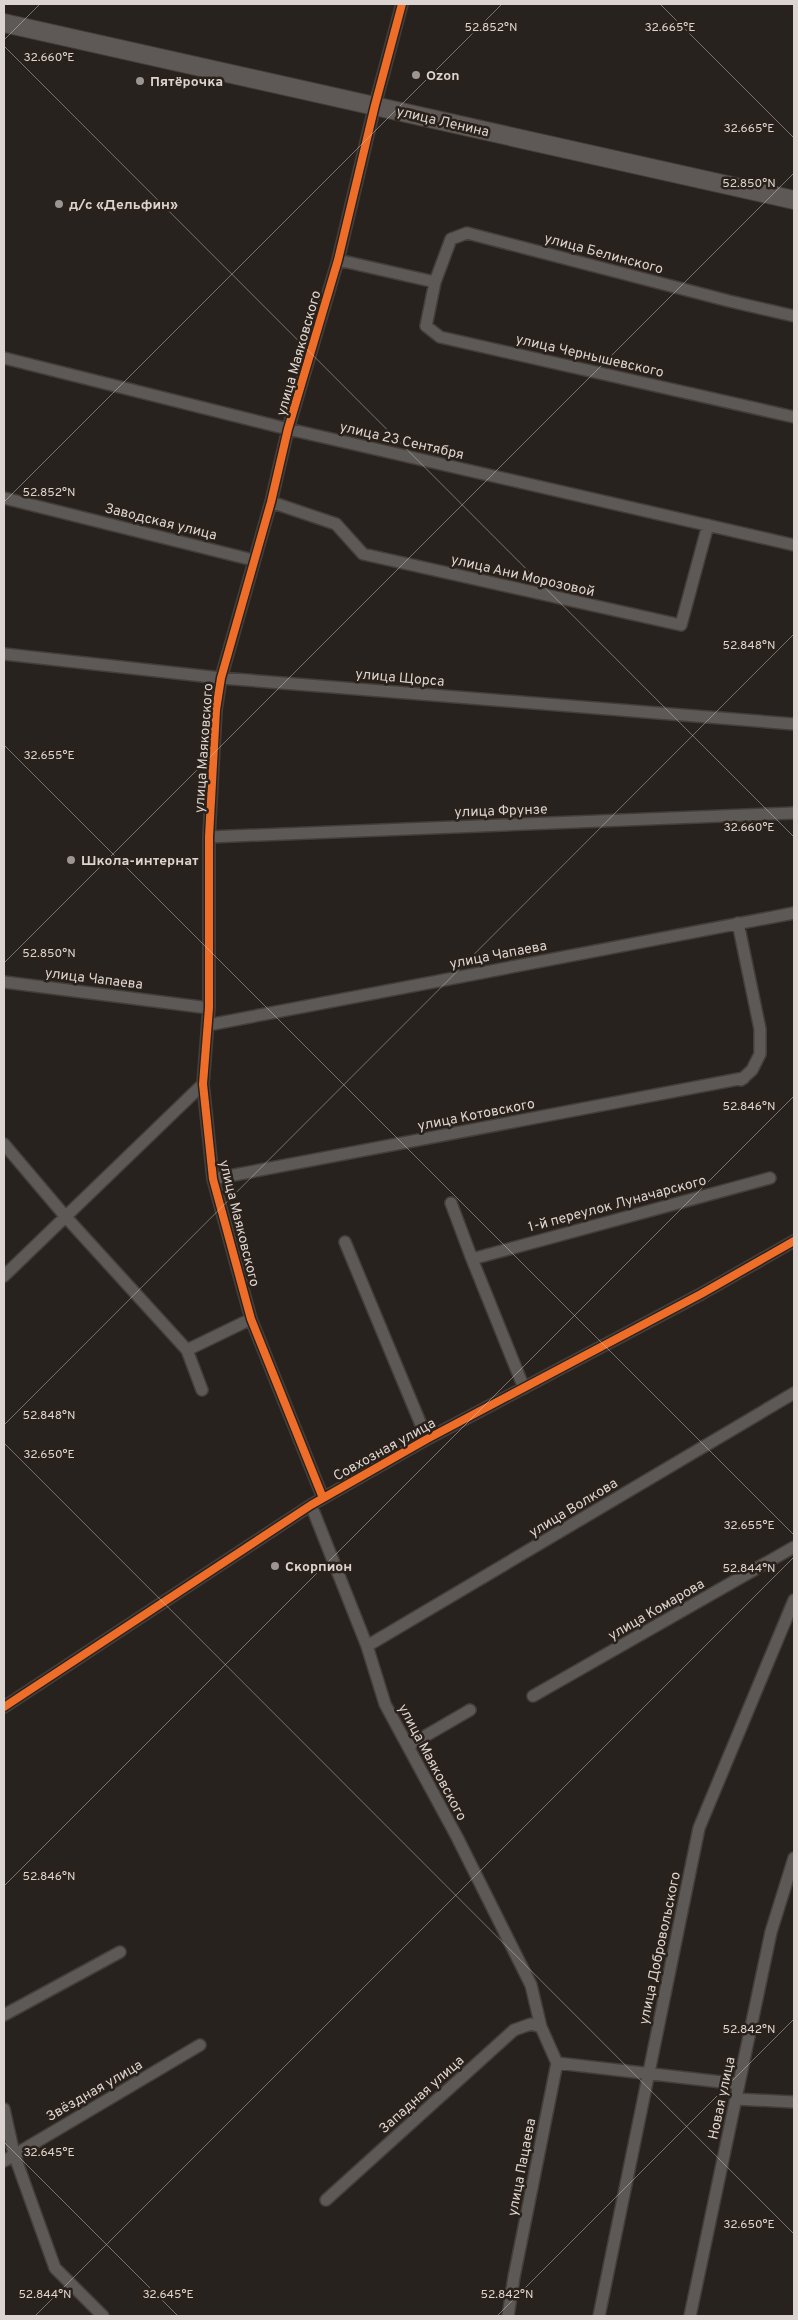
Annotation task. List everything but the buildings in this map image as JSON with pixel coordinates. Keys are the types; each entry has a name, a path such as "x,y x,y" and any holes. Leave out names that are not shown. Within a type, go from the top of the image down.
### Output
{"main road":[{"name":"улица Ленина","path":"4,24 375,105 794,200"}],"street":[{"name":"улица Маяковского","path":"323,1498 251,1319 213,1179 203,1084 209,1008 209,837 216,710 220,678 271,502 288,429 338,260 375,105 402,4"},
{"name":"улица Белинского","path":"435,282 451,239 467,233 794,316"},
{"path":"338,260 435,282"},
{"name":"улица Чернышевского","path":"435,282 426,326 440,337 794,417"},
{"name":"улица 23 Сентября","path":"4,358 288,429 794,545"},
{"name":"Заводская улица","path":"4,498 253,560"},
{"name":"улица Ани Морозовой","path":"271,502 336,524 362,554 681,625 708,524"},
{"name":"улица Щорса","path":"4,654 220,678 794,724"},
{"name":"улица Фрунзе","path":"209,837 794,813"},
{"name":"улица Чапаева","path":"208,1025 794,913"},
{"name":"улица Котовского","path":"213,1179 743,1079 752,1070 760,1054 760,1029 738,923"},
{"name":"улица Чапаева","path":"4,982 209,1008"},
{"path":"4,1276 203,1084"},
{"path":"4,1144 65,1216 187,1350 202,1390"},
{"name":"1-й переулок Луначарского","path":"472,1259 770,1178"},
{"path":"451,1203 524,1388"},
{"name":"Совхозная улица","path":"4,1707 311,1505 427,1439 700,1294 794,1241"},
{"path":"345,1242 427,1439"},
{"path":"187,1350 251,1319"},
{"name":"улица Волкова","path":"367,1646 794,1393"},
{"name":"улица Маяковского","path":"311,1505 367,1646 385,1704 531,1985 541,2026"},
{"name":"улица Комарова","path":"533,1696 794,1548"},
{"name":"улица Добровольского","path":"599,2316 699,1828 794,1600"},
{"path":"408,1746 470,1710"},
{"name":"Новая улица","path":"690,2316 771,1932 794,1858"},
{"path":"4,2015 120,1952"},
{"name":"Западная улица","path":"326,2200 514,2030 531,2024 541,2026"},
{"path":"541,2026 557,2062 739,2084"},
{"name":"Звёздная улица","path":"4,2161 200,2045"},
{"name":"улица Пацаева","path":"508,2316 557,2062"},
{"path":"736,2100 794,2102"},
{"path":"4,2110 14,2154 55,2268 103,2316"}],"cycle path":[{"path":"323,1498 251,1319 213,1179 203,1084 209,1008 209,837 216,710 221,678 271,502 288,429 338,260 375,105 402,4"},
{"path":"4,1707 311,1505 427,1439 701,1294 794,1241"}],"place":[{"name":"Ozon","path":"416,75"},
{"name":"Пятёрочка","path":"140,81"},
{"name":"д/с «Дельфин»","path":"59,204"},
{"name":"Школа-интернат","path":"71,860"},
{"name":"Скорпион","path":"275,1566"}]}
